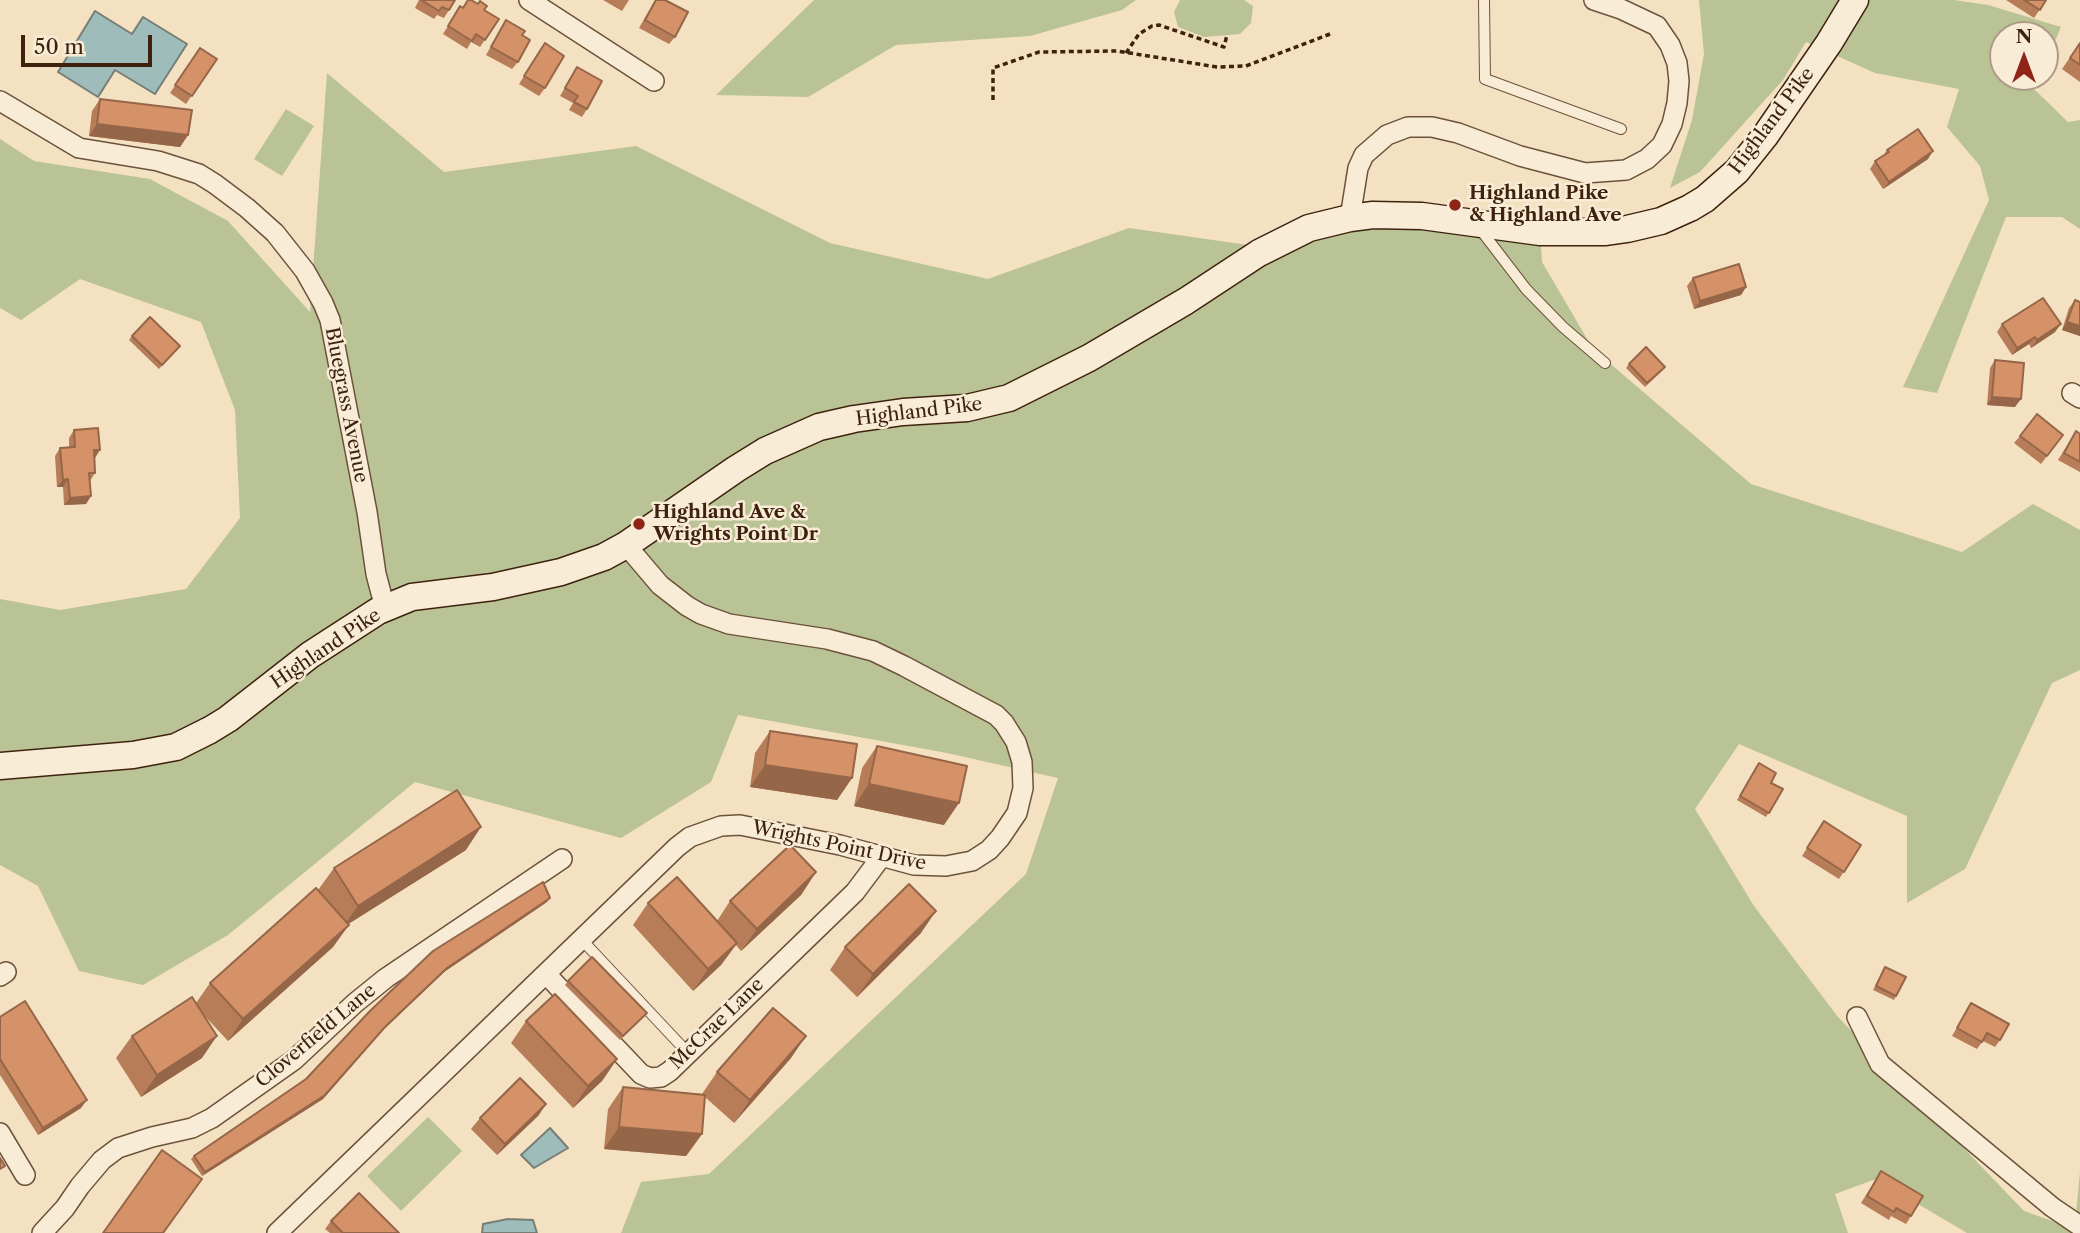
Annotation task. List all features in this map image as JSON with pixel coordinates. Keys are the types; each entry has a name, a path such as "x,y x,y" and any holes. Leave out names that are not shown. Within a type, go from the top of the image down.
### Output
{"street":[{"path":"529,0 654,81"},
{"path":"1350,218 1358,168 1364,155 1387,135 1408,127 1432,127 1458,133 1520,156 1585,173 1626,170 1647,159 1662,145 1672,124 1678,92 1677,63 1670,45 1657,26 1594,0"},
{"name":"Highland Pike","path":"0,766 133,755 176,747 228,719 310,655 385,608 412,597 493,587 561,572 604,557 626,545 736,469 783,442 819,428 854,419 903,412 967,408 1009,398 1089,358 1259,253 1309,228 1373,215 1422,216 1540,232 1606,232 1661,221 1705,200 1738,171 1829,43 1855,0"},
{"name":"Bluegrass Avenue","path":"0,101 79,148 158,161 199,174 275,233 304,271 323,303 332,330 376,574 385,608"},
{"name":"Wrights Point Drive","path":"277,1233 690,837 722,826 740,825 840,845 914,865 946,866 972,860 989,850 1017,813 1023,788 1023,762 1016,742 996,715 873,651 827,639 729,624 701,614 660,585 626,545"},
{"name":"McCrae Lane","path":"546,974 641,1074 650,1078 661,1077 855,892 882,856"},
{"name":"Cloverfield Lane","path":"42,1233 65,1208 94,1168 118,1148 192,1128 212,1118 294,1060 386,978 562,859"},
{"path":"1857,1017 1880,1064 2052,1207 2080,1226"},
{"path":"0,1133 25,1175"}],"lane":[{"path":"1484,0 1485,79 1621,129"},
{"path":"1476,223 1526,289 1563,327 1605,363"},
{"path":"582,940 688,1053"}],"path":[{"path":"1126,53 1139,34 1152,26 1159,25 1224,47 1227,35"},
{"path":"993,100 993,68 1039,52 1126,53 1217,67 1246,66 1330,34"}],"green space":[{"path":"814,0 1136,0 1122,10 1030,36 896,45 808,97 716,95"},
{"path":"1180,0 1244,0 1253,6 1251,23 1240,34 1204,37 1178,27 1174,12"},
{"path":"1699,0 1954,0 1988,5 2041,21 1989,21 1989,91 2036,91 2068,122 2080,120 2080,229 2062,217 2006,217 1937,393 1903,387 1989,200 1980,166 1947,127 1959,89 1875,73 1806,42 1783,80 1700,172 1670,188 1692,120 1704,54"},
{"path":"327,73 444,172 636,146 830,243 988,279 1129,228 1269,248 1350,218 1540,232 1542,262 1593,349 1751,484 1962,552 2033,504 2080,530 2080,670 2052,683 1965,869 1907,903 1907,816 1739,744 1695,809 1754,906 1838,1017 2024,1211 2069,1227 2076,1214 2080,1172 2080,1233 1967,1233 1876,1179 1835,1194 1848,1233 621,1233 641,1182 709,1174 1026,874 1058,778 947,753 738,715 711,782 621,838 415,782 228,935 143,985 79,971 38,886 0,865 0,599 60,610 186,589 240,518 235,410 201,322 80,279 21,320 0,308 0,139 34,161 150,179 228,221 310,312"},
{"path":"286,109 314,126 282,176 254,159"},
{"path":"428,1117 462,1151 401,1211 367,1176"}],"water":[{"path":"95,11 132,34 143,17 187,44 155,94 115,70 98,97 58,72"},
{"path":"550,1128 568,1148 534,1168 521,1155"},
{"path":"508,1219 533,1220 537,1233 482,1233 483,1224"}],"building":[{"path":"421,0 455,0 449,10 442,7 439,11"},
{"path":"468,0 478,4 480,1 487,6 484,10 499,19 485,40 476,34 472,41 448,26 460,6 463,8"},
{"path":"656,0 665,0 688,12 675,37 645,20"},
{"path":"2024,0 2046,0 2040,10"},
{"path":"506,20 525,31 522,35 530,40 518,62 491,47"},
{"path":"545,43 564,56 545,88 524,76"},
{"path":"2080,43 2080,65 2070,58"},
{"path":"200,48 217,59 192,96 175,85"},
{"path":"577,67 602,81 587,109 574,102 578,96 565,88"},
{"path":"100,99 192,110 188,135 97,124"},
{"path":"1918,129 1933,151 1889,182 1875,161"},
{"path":"1739,264 1746,287 1700,301 1693,278"},
{"path":"2043,298 2061,324 2037,340 2035,337 2017,348 2002,324"},
{"path":"2075,300 2080,302 2080,326 2067,322"},
{"path":"150,317 180,346 162,365 132,336"},
{"path":"1646,347 1665,367 1647,383 1629,364"},
{"path":"1995,360 2024,363 2021,399 1992,397"},
{"path":"2037,414 2063,435 2047,456 2020,436"},
{"path":"98,428 100,450 94,450 95,473 89,473 91,496 70,498 68,479 63,480 60,448 75,447 74,430"},
{"path":"2076,431 2080,434 2080,462 2064,453"},
{"path":"770,731 857,744 852,778 765,765"},
{"path":"877,746 967,766 959,803 869,784"},
{"path":"1759,763 1776,773 1771,783 1783,789 1769,813 1740,796"},
{"path":"457,790 481,827 358,906 334,868"},
{"path":"1824,821 1861,845 1844,872 1807,848"},
{"path":"790,845 816,872 757,929 730,901"},
{"path":"677,877 737,943 708,969 648,903"},
{"path":"543,882 550,898 447,968 385,1027 325,1095 205,1172 194,1156 306,1079 370,1011 433,951"},
{"path":"909,884 936,911 873,974 845,947"},
{"path":"316,888 349,925 243,1019 210,983"},
{"path":"592,957 647,1013 623,1036 568,981"},
{"path":"1885,967 1906,977 1896,996 1876,986"},
{"path":"555,994 617,1059 588,1086 526,1021"},
{"path":"192,997 217,1036 157,1075 132,1036"},
{"path":"25,1001 87,1100 43,1128 0,1059 0,1017"},
{"path":"1971,1003 2009,1024 2000,1040 1987,1033 1982,1042 1957,1028"},
{"path":"773,1008 806,1036 750,1100 717,1072"},
{"path":"520,1078 546,1104 505,1144 480,1118"},
{"path":"623,1087 705,1095 702,1134 619,1127"},
{"path":"162,1150 202,1179 163,1233 103,1233"},
{"path":"1881,1171 1923,1196 1911,1216 1896,1208 1894,1212 1867,1196"},
{"path":"359,1193 399,1233 343,1233 331,1221"}],"place":[{"name":"Highland Pike & Highland Ave","path":"1455,205"},
{"name":"Highland Ave & Wrights Point Dr","path":"639,524"}]}
